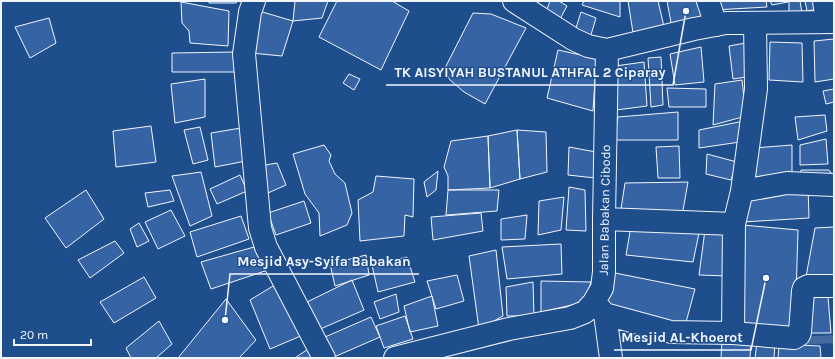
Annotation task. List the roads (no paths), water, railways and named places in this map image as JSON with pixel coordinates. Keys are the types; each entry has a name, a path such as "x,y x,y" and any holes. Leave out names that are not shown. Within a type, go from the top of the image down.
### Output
{"street":[{"path":"254,1 250,12 244,54 260,228 266,248 324,358"},
{"path":"514,1 573,39 588,46 607,50 694,29 726,23 754,23 828,15"},
{"path":"708,1 716,26"},
{"path":"733,333 734,224 742,190 756,89 754,23"},
{"name":"Jalan Babakan Cibodo","path":"395,358 509,329 570,318 600,308 604,277 607,50"},
{"path":"742,190 787,183 834,185"},
{"path":"604,219 734,224"},
{"path":"610,358 600,308 671,332 733,333 794,338 799,335 800,332 804,288 808,286 834,286"}],"waterway":[{"path":"797,341 834,339"}],"place":[{"name":"TK AISYIYAH BUSTANUL ATHFAL 2 Ciparay","path":"686,11"},
{"name":"Mesjid AL-Khoerot","path":"766,278"},
{"name":"Mesjid Asy-Syifa Babakan","path":"225,320"}]}
